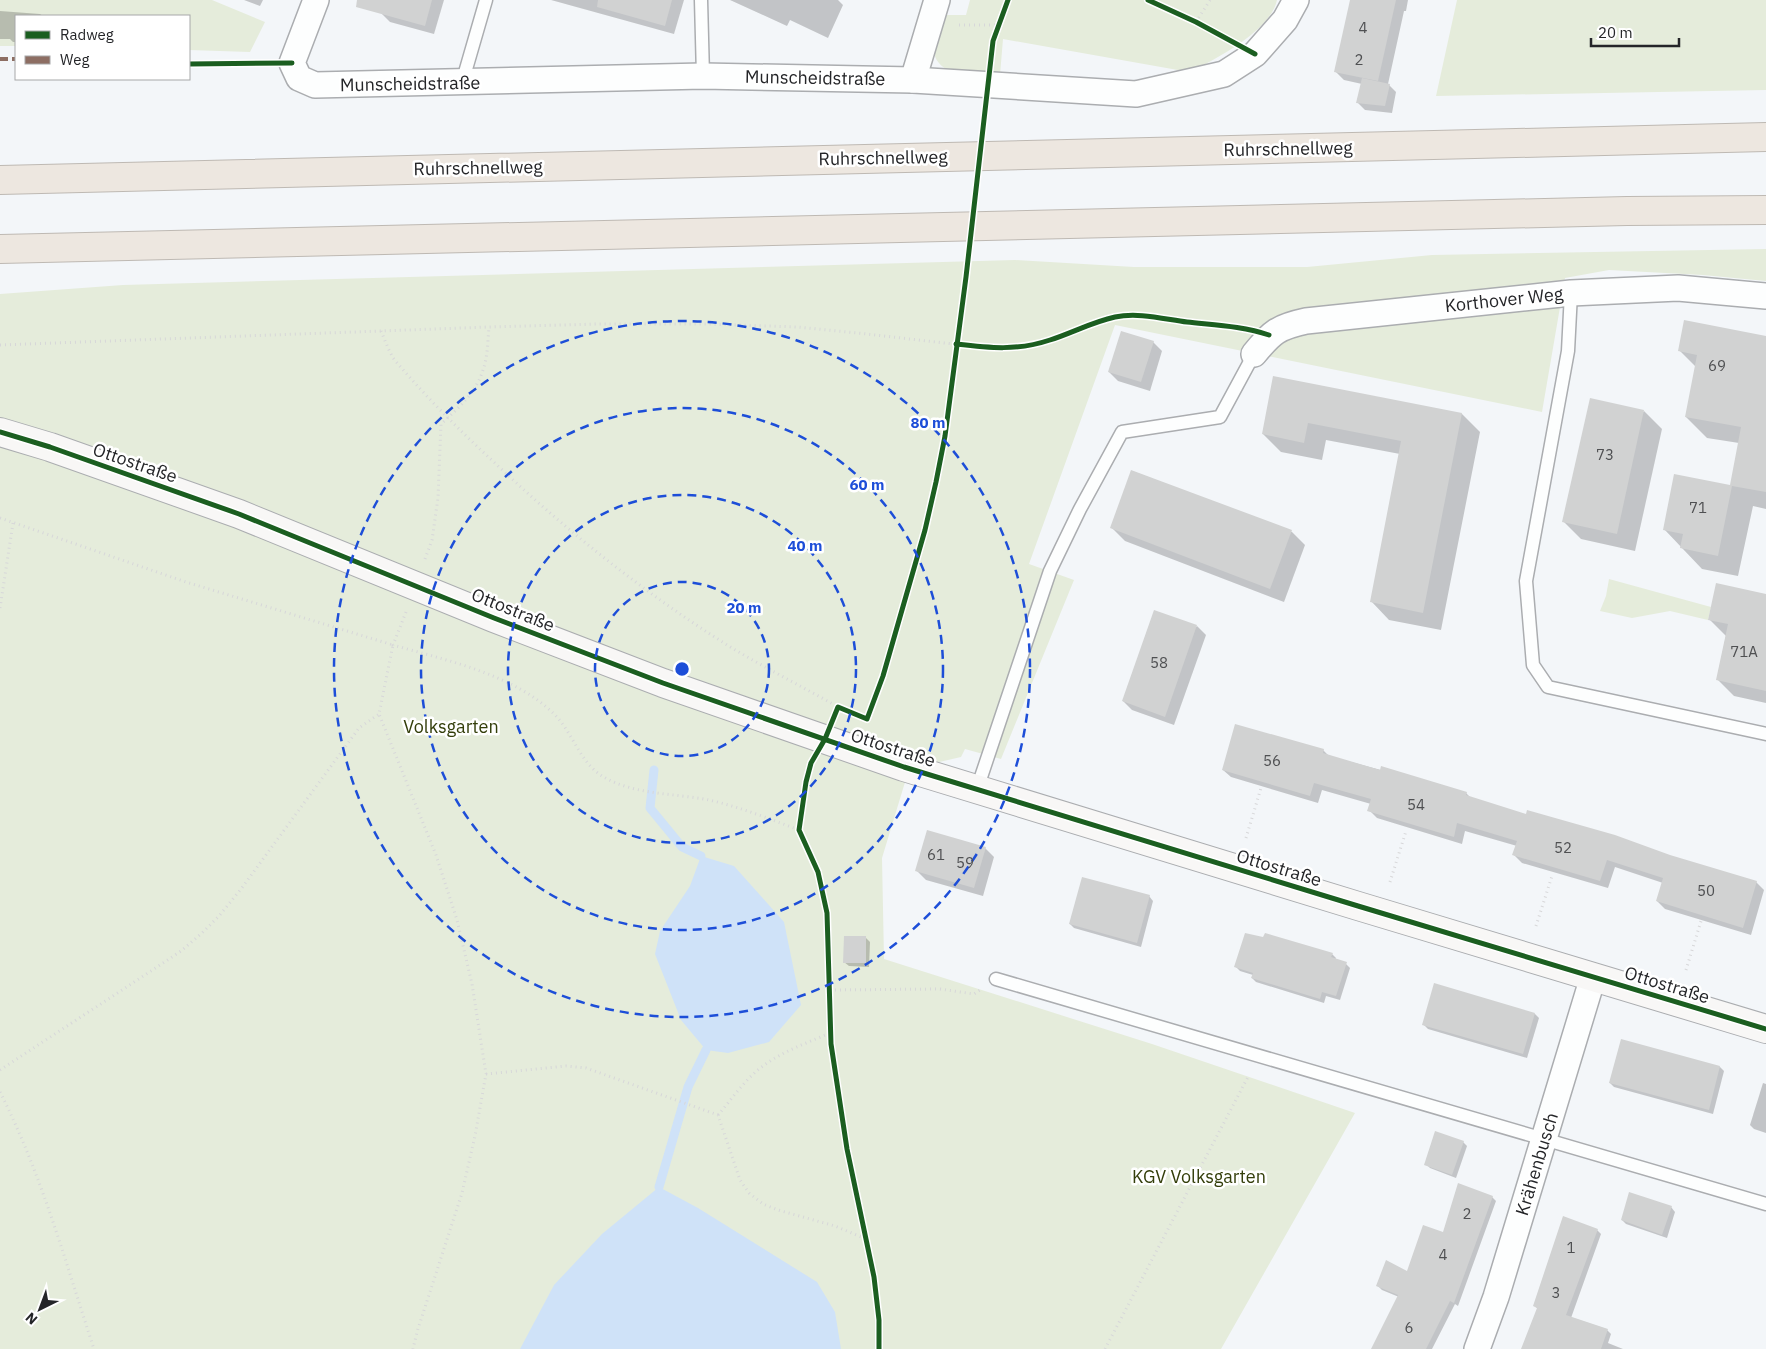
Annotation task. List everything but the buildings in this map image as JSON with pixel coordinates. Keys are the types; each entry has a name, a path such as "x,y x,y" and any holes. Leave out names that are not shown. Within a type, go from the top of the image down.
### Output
{"highway":[{"name":"Ruhrschnellweg","path":"0,180 1766,137"},
{"path":"0,249 1627,211 1766,210"}],"street":[{"name":"Munscheidstraße","path":"316,0 292,63 299,78 315,85 703,76 913,80 1136,94 1224,74 1255,54 1285,20 1296,0"},
{"path":"913,80 937,0"},
{"name":"Korthover Weg","path":"1262,345 1287,325 1306,321 1572,293 1678,288 1766,296"},
{"name":"Ottostraße","path":"0,432 50,447 239,514 494,618 663,683 904,767 1766,1029"},
{"name":"Krähenbusch","path":"1477,1349 1496,1297 1593,977"}],"lane":[{"path":"462,83 486,0"},
{"path":"700,0 703,76"},
{"path":"1572,293 1568,350 1526,581 1534,666 1548,687 1766,734"},
{"path":"977,789 1050,571 1080,509 1122,432 1220,417 1262,345"},
{"path":"996,979 1766,1204"}],"path":[{"path":"993,41 1008,0"},
{"path":"1148,0 1196,22 1210,0"},
{"path":"929,24 998,25"},
{"path":"0,345 489,327 708,324 797,327 1013,349 1043,342 1091,324 1127,316 1247,329 1262,345"},
{"path":"413,1349 462,1193 486,1074 472,984 457,920 436,855 379,714 393,645 432,540 438,498 441,424 455,413 474,392 486,358 489,327"},
{"path":"382,331 393,358 448,418 576,536 637,584 732,648 838,707"},
{"path":"0,518 186,582 462,664 503,680 538,701 556,716 585,759 600,775 616,783 639,789 709,800 800,830"},
{"path":"0,608 13,523"},
{"path":"0,1070 168,960 202,933 241,889 360,728 379,714"},
{"path":"824,739 811,764 806,782 800,830 818,872 827,913 830,1033 846,1149 874,1277 879,1320 879,1349"},
{"path":"1246,838 1261,788"},
{"path":"1390,882 1406,831"},
{"path":"1536,926 1552,876"},
{"path":"1686,970 1702,921"},
{"path":"830,990 940,989 974,994 996,979"},
{"path":"718,1115 747,1080 762,1066 780,1055 830,1033"},
{"path":"1105,1349 1259,1056"},
{"path":"486,1074 566,1066 586,1068 718,1115"},
{"path":"0,1092 27,1151 47,1203 94,1349"},
{"path":"718,1115 740,1180 749,1194 762,1204 835,1226 866,1239"}],"green space":[{"path":"0,0 212,0 265,22 250,52 190,50 190,15 15,15 15,46 0,46"},
{"path":"970,0 1277,0 1273,11 1253,33 1227,52 1189,72 1003,39 1000,75 967,74 946,69 939,63 934,54 934,42 943,15 966,15"},
{"path":"1457,0 1766,0 1766,90 1436,96"},
{"name":"Volksgarten","path":"1766,249 1766,281 1703,275 1609,270 1565,278 1542,412 1115,325 1029,564 1074,580 1001,759 965,749 961,757 909,769 882,858 884,959 1152,1044 1355,1113 1221,1349 0,1349 0,294 123,285 1015,260 1134,267 1307,267 1432,255"},
{"path":"1609,579 1711,607 1708,620 1670,611 1632,618 1600,611 1606,596"}],"water":[{"path":"701,856 734,866 784,922 801,1005 769,1042 728,1053 706,1050 681,1020 655,954 660,931 690,886"},
{"path":"659,1187 698,1208 817,1282 835,1312 841,1349 520,1349 554,1285 602,1234"}],"waterway":[{"path":"654,770 650,808 682,847 701,856"},
{"path":"659,1187 688,1087 706,1050"}],"marked path":[{"path":"0,59 15,59"}],"cycle path":[{"path":"879,1349 879,1320 874,1277 847,1149 831,1044 827,913 818,872 799,830 806,782 811,763 825,739 838,707 867,719 883,676 925,530 945,436 966,277 993,41 1008,0"},
{"path":"1148,0 1196,22 1255,54"},
{"path":"190,64 292,63"},
{"path":"956,344 992,347 1026,346 1050,340 1107,319 1133,315 1239,328 1269,335"},
{"path":"0,432 50,447 239,514 494,618 663,683 904,767 1766,1029"}],"park label":[{"name":"KGV Volksgarten","path":"1199,1177"}]}
